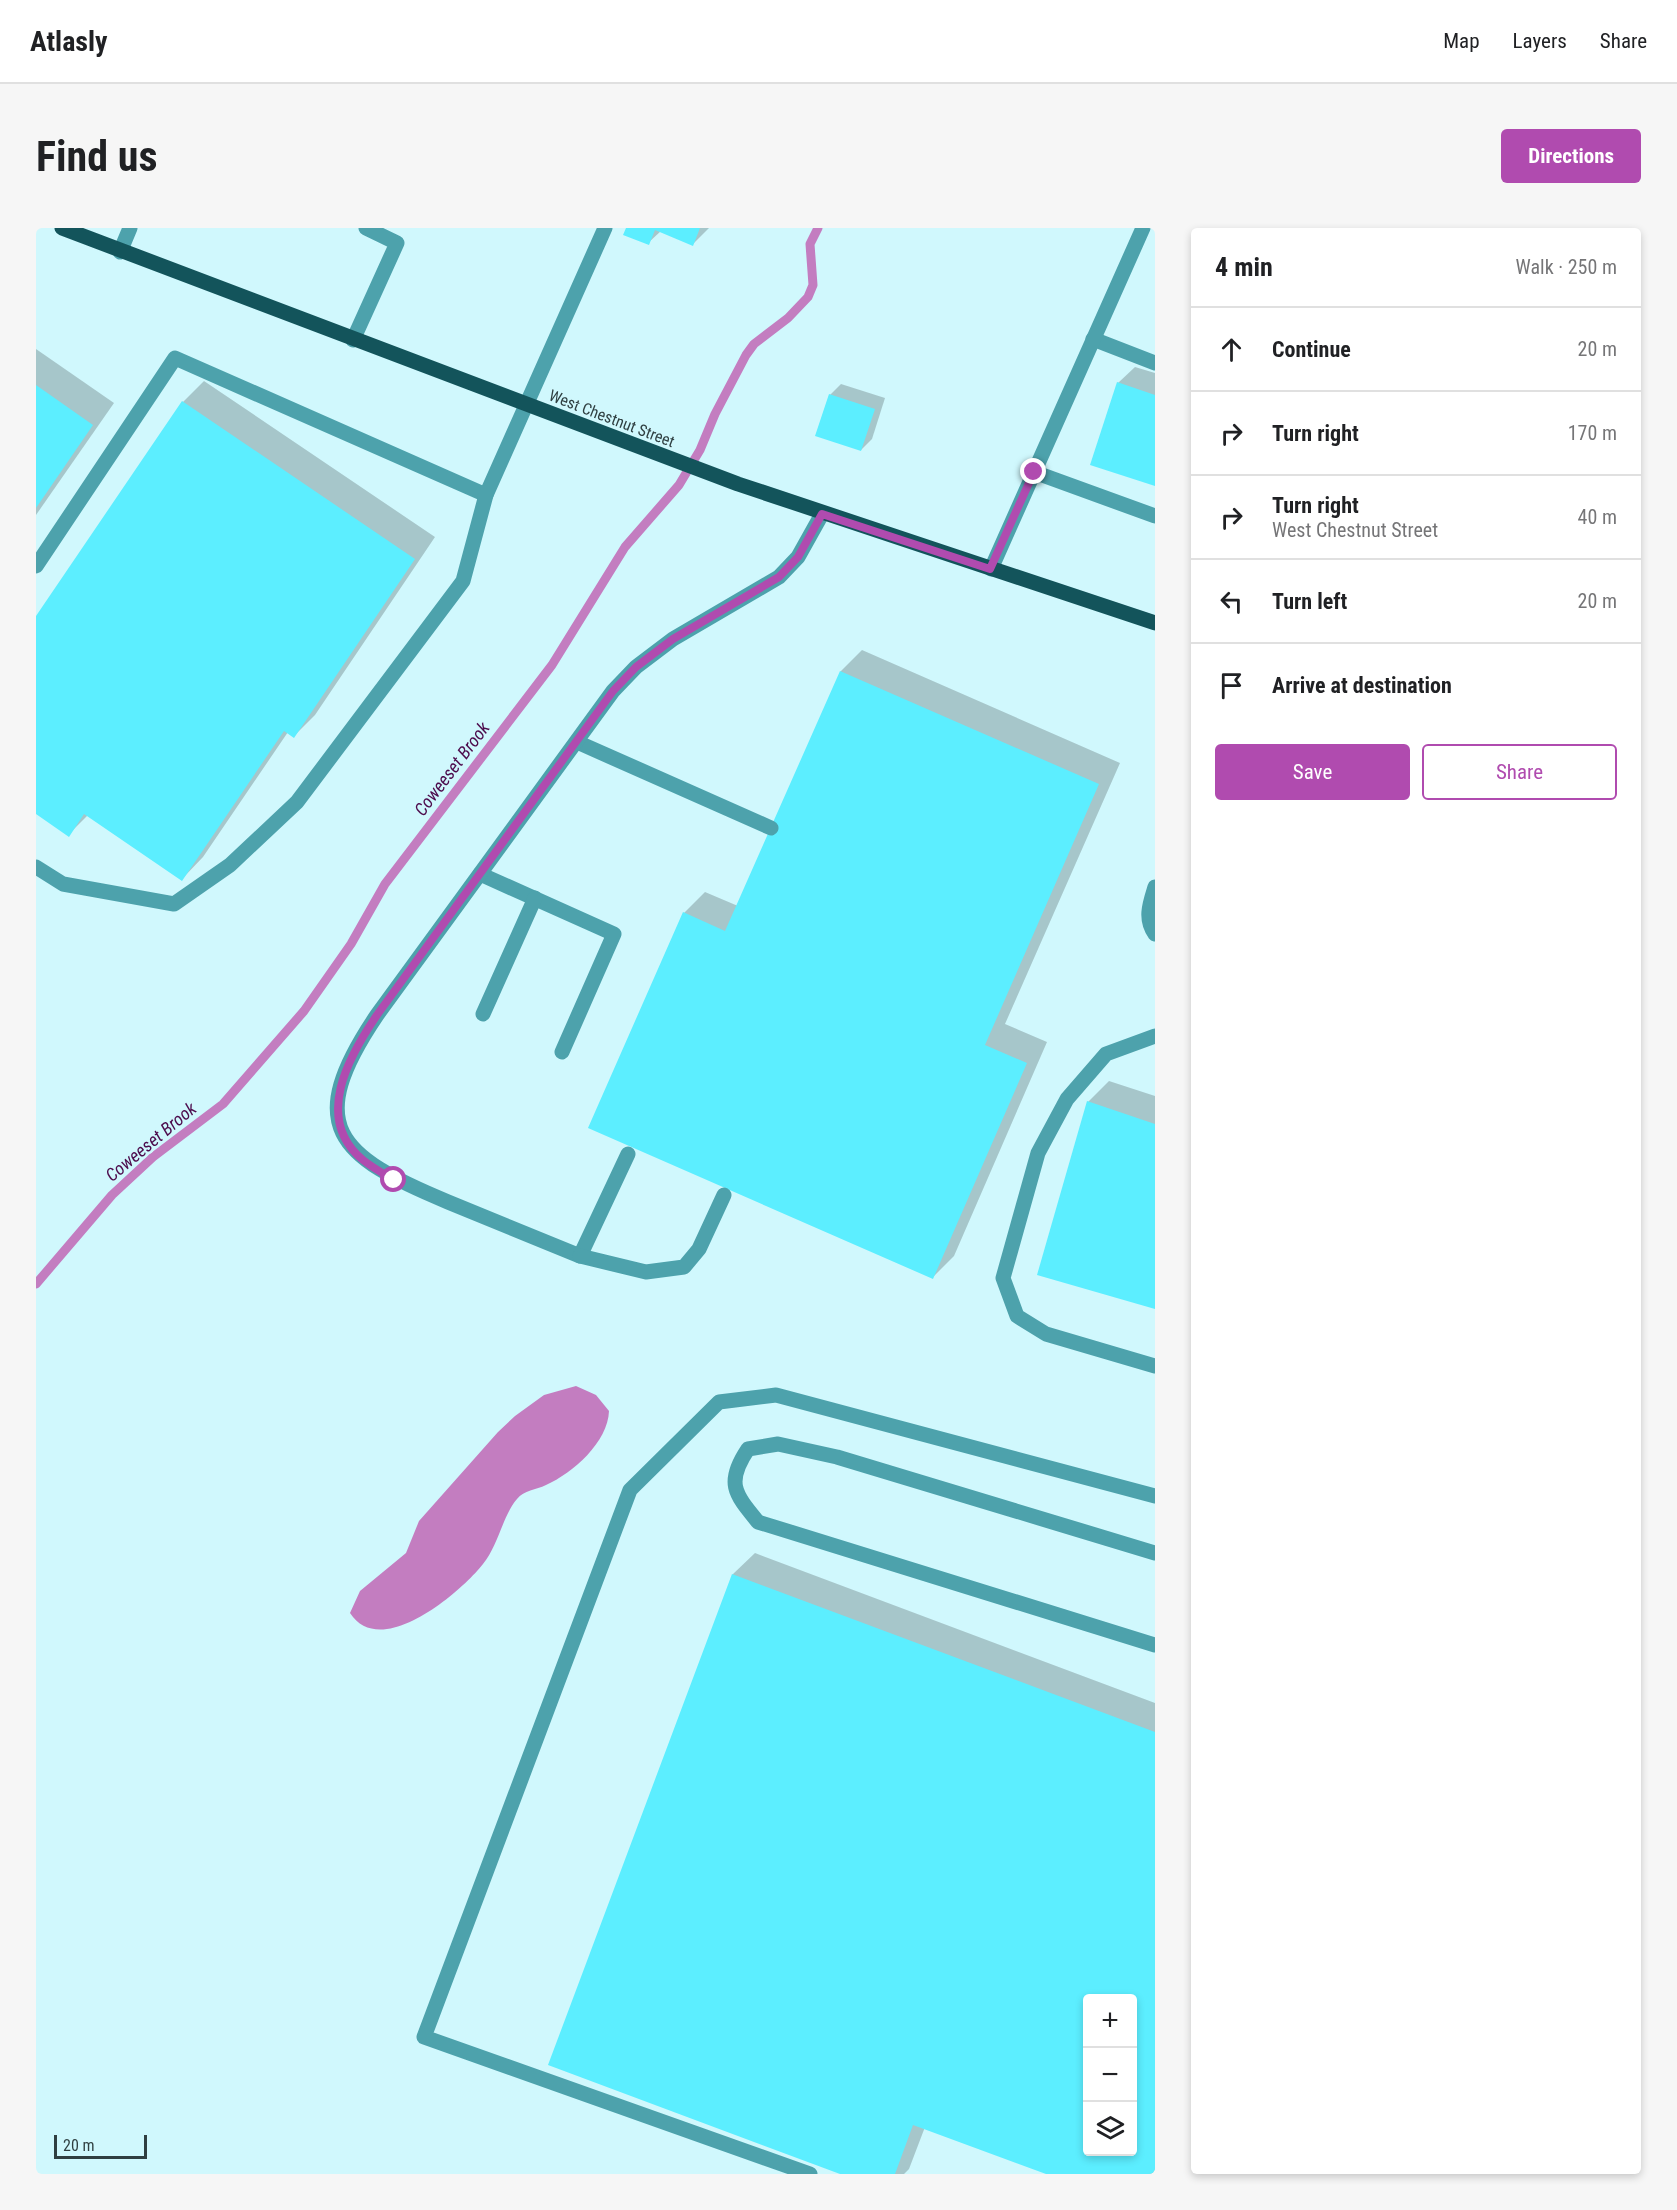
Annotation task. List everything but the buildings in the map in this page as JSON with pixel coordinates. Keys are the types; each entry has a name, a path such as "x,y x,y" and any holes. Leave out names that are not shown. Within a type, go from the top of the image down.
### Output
{"main road":[{"name":"West Chestnut Street","path":"62,228 120,252 738,484 822,514 1155,623"}],"lane":[{"path":"120,252 130,228"},
{"path":"353,340 397,243 366,228"},
{"path":"36,867 63,884 174,904 230,865 297,802 463,581 486,495 605,228"},
{"path":"990,569 1143,228"},
{"path":"1093,339 1155,363"},
{"path":"36,566 176,358 486,495"},
{"path":"1034,472 1155,516"},
{"path":"724,1195 699,1249 684,1267 646,1272 580,1256 394,1180 362,1160 350,1147 339,1120 338,1106 343,1074 361,1039 603,703 636,667 673,639 764,587 789,568 805,547 822,514"},
{"path":"577,742 771,828"},
{"path":"480,874 614,934 562,1052"},
{"path":"1155,887 1149,912 1150,924 1155,934"},
{"path":"483,1014 535,898"},
{"path":"1155,1035 1106,1054 1067,1099 1038,1153 1002,1278 1017,1316 1046,1334 1155,1366"},
{"path":"580,1256 628,1154"},
{"path":"810,2174 424,2037 630,1490 719,1402 776,1395 1155,1496"},
{"path":"1155,1553 837,1457 778,1444 748,1449 736,1467 736,1495 758,1522 1155,1645"}],"shaded area":[{"path":"576,1386 596,1395 609,1411 603,1434 587,1455 567,1473 517,1499 488,1557 472,1576 439,1604 420,1617 400,1626 381,1630 364,1626 350,1613 360,1591 406,1553 419,1521 498,1432 515,1416 544,1395"}],"waterway":[{"name":"Coweeset Brook","path":"36,1284 112,1195 153,1157 223,1104 304,1011 351,944 385,884 552,665 625,547 679,485 700,450 715,414 746,355 754,344 788,318 808,297 813,285 810,244 818,228"}],"route":[{"path":"394,1180 362,1160 350,1147 343,1133 339,1120 339,1090 350,1057 377,1015 613,691 636,667 673,639 779,577 805,547 822,514 990,569 1034,472"}]}
